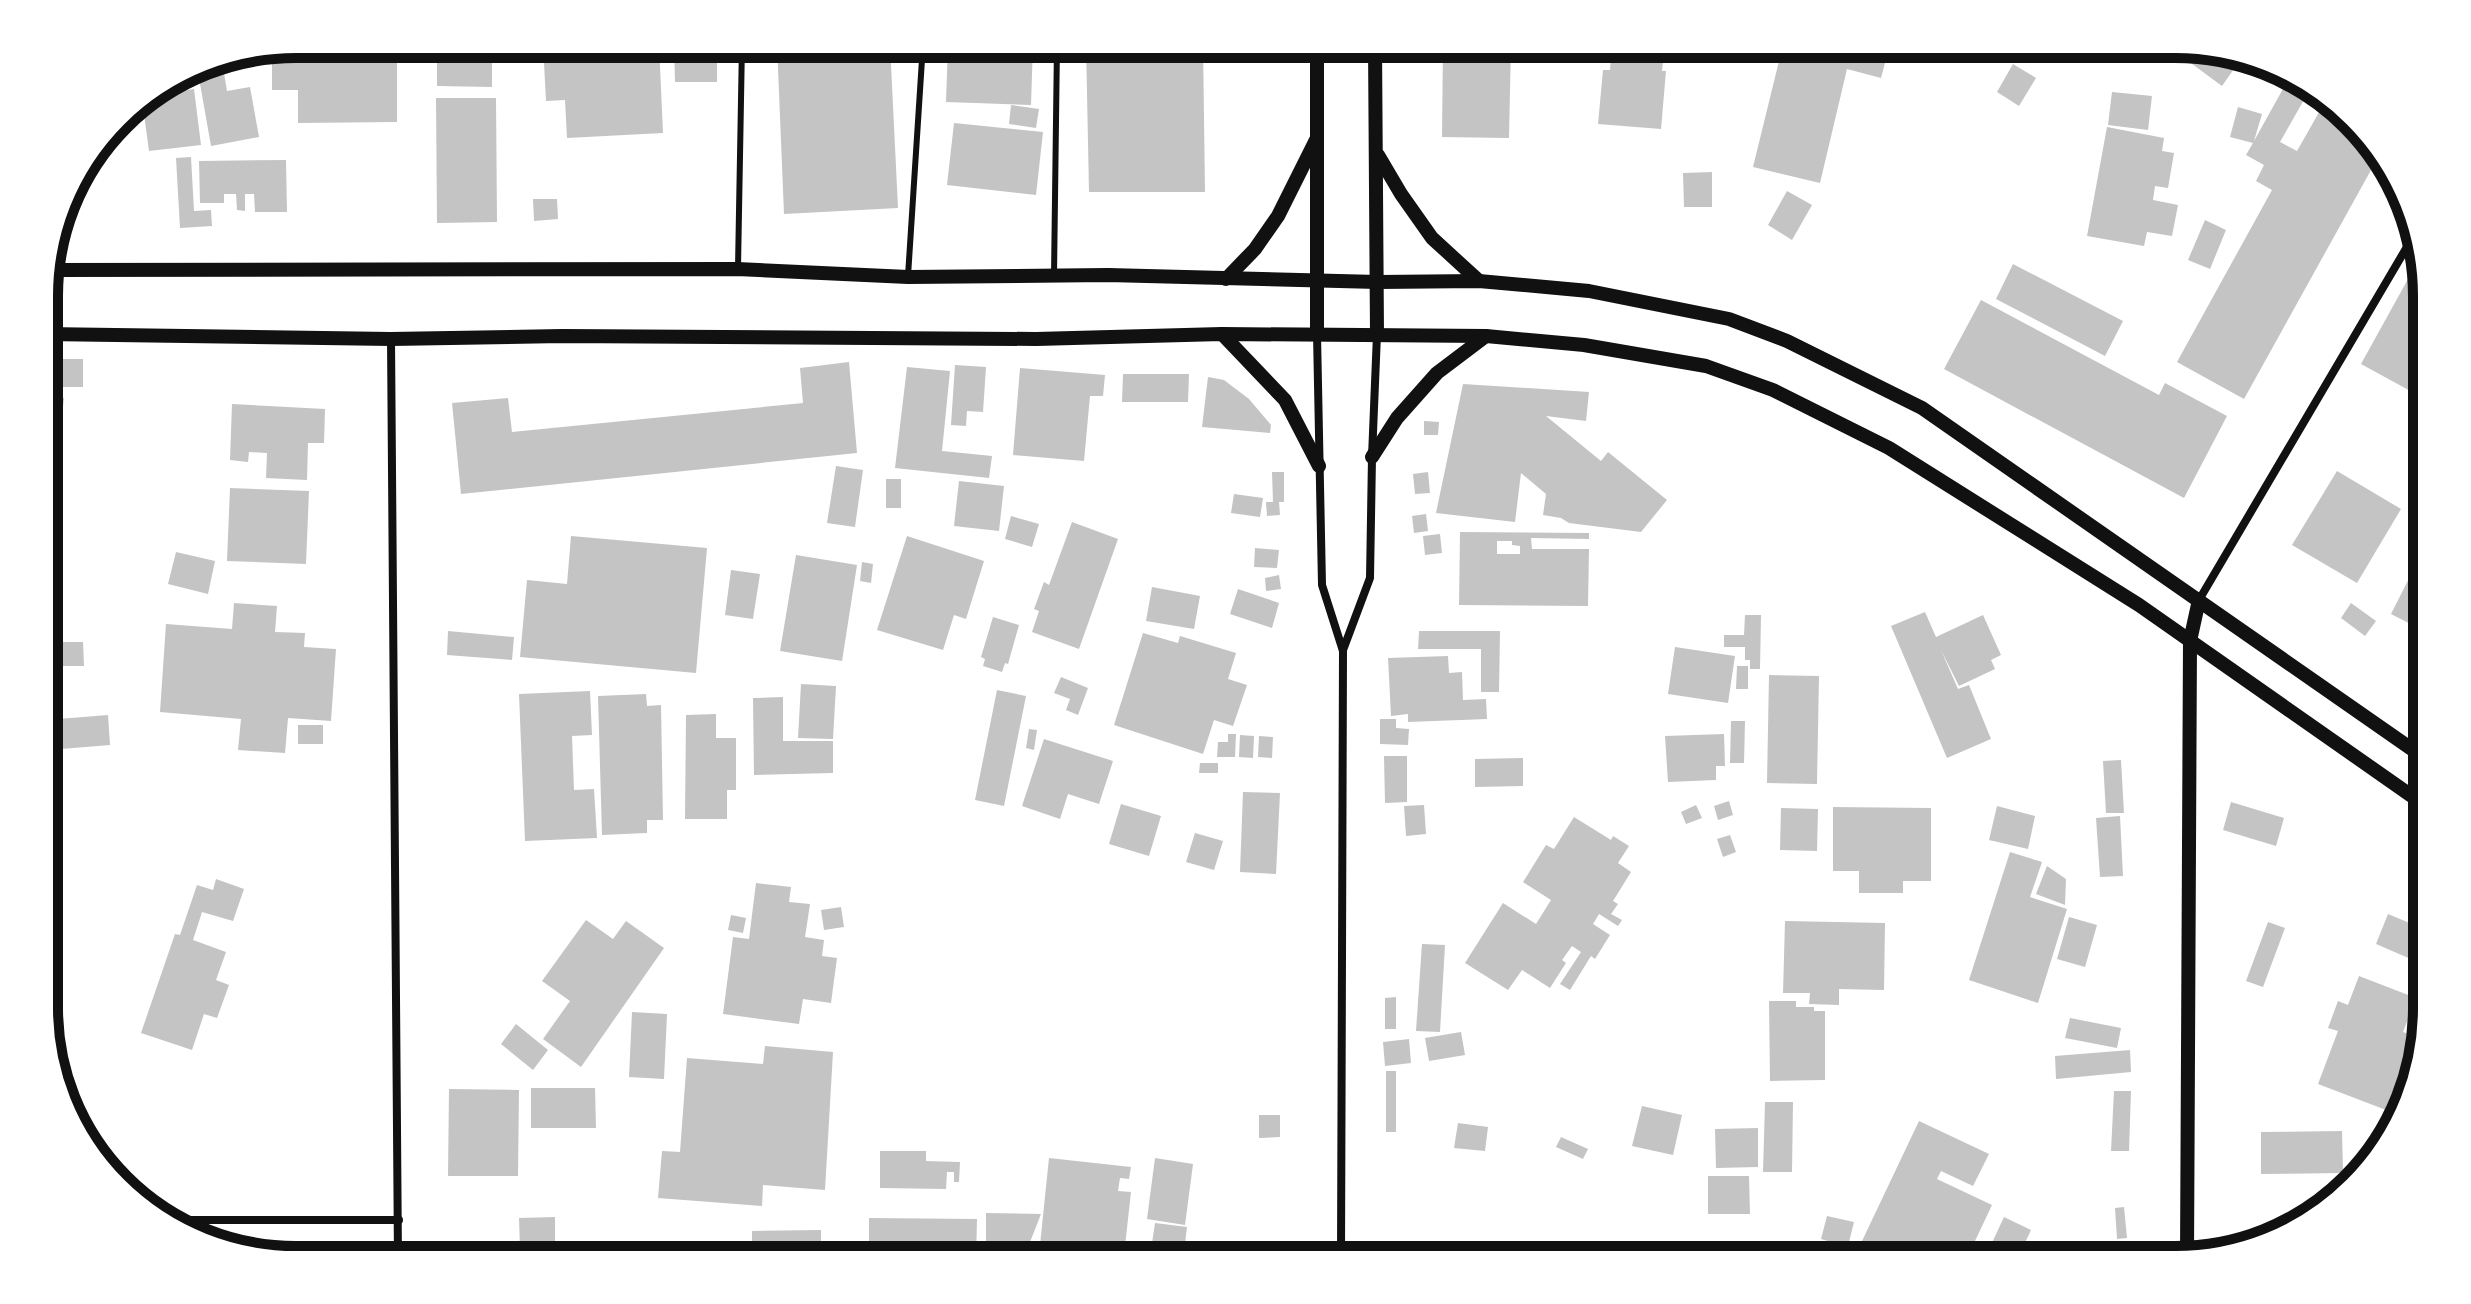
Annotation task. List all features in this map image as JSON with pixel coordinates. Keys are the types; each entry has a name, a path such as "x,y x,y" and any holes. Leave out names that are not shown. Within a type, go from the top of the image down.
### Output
{"street":[{"path":"1317,58 1317,334 1322,585 1343,651 1341,1245"},
{"path":"1343,651 1370,578 1378,282 1375,58"},
{"path":"1226,279 1255,249 1278,216 1318,136"},
{"path":"1376,153 1432,238 1479,281"},
{"path":"2187,1245 2190,641 2199,600 2407,246"},
{"path":"60,270 737,269 908,277 1108,275 1378,282 1479,281 1589,291 1729,319 1787,341 1922,408 2413,750"},
{"path":"59,334 391,339 562,336 1036,339 1222,334 1486,336 1584,345 1706,366 1773,390 1889,448 2139,605 2413,797"},
{"path":"1222,334 1285,400 1319,466"},
{"path":"1372,457 1397,418 1437,373 1486,336"},
{"path":"391,339 398,1246"},
{"path":"189,1220 399,1220"}],"lane":[{"path":"737,269 742,59"},
{"path":"908,277 922,59"},
{"path":"1054,277 1057,59"}],"building":[{"path":"1443,58 1511,58 1509,138 1442,137"},
{"path":"1611,58 1663,58 1662,71 1666,71 1661,129 1598,124 1603,70 1610,70"},
{"path":"1780,58 1886,58 1881,78 1847,69 1820,183 1753,167"},
{"path":"397,59 397,122 298,123 298,90 272,90 272,60"},
{"path":"437,59 492,59 492,87 437,86"},
{"path":"544,59 660,59 663,133 567,138 565,100 546,101"},
{"path":"674,59 717,59 717,82 675,82"},
{"path":"778,59 891,59 898,208 784,214"},
{"path":"947,59 1033,59 1031,105 946,102"},
{"path":"1086,59 1203,59 1205,192 1089,192"},
{"path":"2185,59 2236,66 2222,86"},
{"path":"2013,64 2036,78 2019,106 1997,92"},
{"path":"224,73 227,91 250,87 259,137 211,146 199,79"},
{"path":"2284,87 2305,98 2280,142 2297,151 2321,109 2343,128 2373,166 2244,399 2177,362 2272,190 2256,181 2264,165 2246,155 2253,143 2230,137 2238,107 2262,114 2254,141"},
{"path":"194,89 201,145 149,151 144,113 173,92"},
{"path":"2112,92 2152,96 2148,130 2108,125"},
{"path":"436,98 496,98 497,222 437,223"},
{"path":"1011,105 1039,109 1036,128 1009,124"},
{"path":"954,123 1043,132 1036,195 947,185"},
{"path":"2107,127 2164,138 2162,151 2174,153 2168,188 2155,186 2153,200 2178,205 2172,236 2147,232 2144,246 2087,236"},
{"path":"191,157 194,211 211,210 212,226 180,228 176,158"},
{"path":"286,160 287,212 255,212 254,194 245,194 245,211 237,210 236,194 224,194 224,203 200,203 199,161"},
{"path":"1712,172 1712,207 1684,207 1683,173"},
{"path":"1787,191 1812,205 1792,240 1768,225"},
{"path":"533,199 557,199 558,219 534,221"},
{"path":"2205,220 2226,230 2210,269 2188,260"},
{"path":"2013,264 2123,321 2105,356 1996,299"},
{"path":"2411,273 2413,392 2361,364"},
{"path":"1981,300 2159,395 2165,383 2227,416 2184,498 1944,369"},
{"path":"59,359 83,359 83,387 59,387"},
{"path":"849,362 857,453 461,494 452,403 508,398 512,432 803,403 800,368"},
{"path":"955,365 986,367 983,412 967,411 966,426 951,425"},
{"path":"907,367 950,371 942,451 992,456 989,478 895,468"},
{"path":"1020,368 1105,375 1103,396 1090,396 1084,461 1013,455"},
{"path":"1123,374 1189,374 1188,402 1122,402"},
{"path":"1208,377 1224,380 1249,399 1271,425 1270,433 1202,427"},
{"path":"1463,384 1589,392 1586,421 1546,416 1601,461 1608,452 1667,500 1641,532 1569,523 1561,518 1543,515 1546,494 1521,473 1515,522 1436,513"},
{"path":"59,397 64,398 59,442"},
{"path":"232,404 325,409 324,443 308,443 307,480 266,478 267,453 249,452 248,462 230,460"},
{"path":"1424,421 1439,422 1438,435 1424,435"},
{"path":"836,466 863,470 855,527 827,523"},
{"path":"2337,471 2401,509 2357,583 2292,545"},
{"path":"1272,472 1284,472 1284,502 1279,502 1280,515 1267,516 1266,502 1273,502"},
{"path":"1428,472 1430,493 1415,494 1413,474"},
{"path":"886,479 901,479 901,508 886,508"},
{"path":"959,481 1004,486 999,531 954,526"},
{"path":"230,488 309,491 306,564 227,561"},
{"path":"1234,494 1263,498 1260,517 1231,513"},
{"path":"1426,514 1428,531 1414,533 1412,516"},
{"path":"1011,516 1039,524 1032,547 1005,539"},
{"path":"1072,522 1118,539 1079,649 1032,632 1039,611 1034,609 1044,582 1049,585"},
{"path":"1460,532 1589,533 1589,539 1531,538 1532,549 1589,549 1588,606 1459,605","holes":["1497,541 1512,541 1512,545 1520,546 1520,554 1497,554"]},
{"path":"1440,534 1442,553 1425,555 1423,536"},
{"path":"571,536 707,548 696,673 520,657 527,580 567,584"},
{"path":"907,536 984,561 966,619 954,615 943,650 877,630"},
{"path":"1255,548 1279,550 1277,568 1254,567"},
{"path":"176,552 215,561 208,594 168,584"},
{"path":"796,555 857,565 842,661 780,651"},
{"path":"862,562 873,564 871,583 860,581"},
{"path":"731,570 760,574 753,619 725,615"},
{"path":"2413,571 2413,625 2391,614"},
{"path":"1279,575 1281,589 1266,591 1265,578"},
{"path":"1152,587 1200,596 1194,629 1146,621"},
{"path":"1238,589 1279,603 1272,628 1230,614"},
{"path":"234,603 277,606 275,632 305,633 304,647 336,649 331,721 288,718 285,753 238,750 241,719 160,712 166,624 232,629"},
{"path":"2351,603 2376,621 2365,636 2341,618"},
{"path":"1925,612 1936,637 1983,615 2001,655 1991,660 1995,669 1959,686 1941,650 1958,689 1969,685 1991,739 1947,758 1891,626"},
{"path":"1745,615 1761,615 1760,669 1750,669 1750,660 1745,660 1745,647 1724,647 1724,635 1744,635"},
{"path":"993,617 1019,625 1008,664 1005,663 1002,672 983,666 985,659 981,657"},
{"path":"448,631 514,637 512,660 447,655"},
{"path":"1419,631 1500,631 1499,692 1481,692 1481,649 1418,649"},
{"path":"1143,633 1178,643 1180,636 1236,653 1228,679 1247,685 1233,726 1214,720 1203,754 1114,725"},
{"path":"59,642 83,642 84,666 58,666"},
{"path":"1675,647 1735,656 1728,703 1668,694"},
{"path":"1448,656 1449,673 1462,672 1463,700 1486,699 1487,719 1408,722 1408,714 1391,716 1388,658"},
{"path":"1737,666 1748,666 1748,689 1736,689"},
{"path":"1769,675 1819,676 1817,784 1767,783"},
{"path":"1061,677 1088,688 1078,715 1066,710 1070,699 1054,693"},
{"path":"801,684 836,686 833,739 798,738"},
{"path":"997,690 1026,696 1004,806 975,800"},
{"path":"590,691 592,735 572,736 574,790 594,789 597,838 525,841 519,694"},
{"path":"646,694 647,706 661,705 663,820 647,820 647,833 602,835 598,696"},
{"path":"783,697 783,741 833,741 833,773 754,775 753,698"},
{"path":"716,714 716,738 736,738 736,790 727,790 727,819 685,819 686,715"},
{"path":"108,715 110,745 61,749 58,719"},
{"path":"1380,719 1396,719 1396,728 1409,729 1408,745 1380,744"},
{"path":"1731,721 1745,721 1744,763 1730,763"},
{"path":"298,725 323,725 323,744 298,744"},
{"path":"1029,729 1037,730 1034,750 1026,748"},
{"path":"1228,734 1236,734 1235,757 1217,757 1218,742 1228,742"},
{"path":"1724,734 1725,766 1716,766 1716,780 1668,782 1665,736"},
{"path":"1240,735 1254,736 1253,758 1239,757"},
{"path":"1259,736 1273,737 1272,758 1258,757"},
{"path":"1044,739 1113,761 1099,804 1068,794 1060,819 1022,806"},
{"path":"1384,756 1407,756 1407,802 1385,803"},
{"path":"1523,758 1523,786 1475,787 1475,759"},
{"path":"2121,760 2124,813 2106,813 2103,761"},
{"path":"1200,763 1218,763 1218,773 1199,773"},
{"path":"1243,792 1280,793 1276,874 1240,872"},
{"path":"1729,801 1733,815 1718,820 1714,806"},
{"path":"2231,802 2284,818 2276,846 2223,830"},
{"path":"1121,804 1161,816 1149,856 1109,844"},
{"path":"1424,805 1426,834 1406,836 1404,806"},
{"path":"1696,805 1702,818 1686,824 1681,812"},
{"path":"1997,806 2035,816 2028,849 1989,840"},
{"path":"1833,807 1931,808 1931,881 1903,881 1903,893 1859,893 1859,871 1833,871"},
{"path":"1781,808 1818,809 1817,851 1780,850"},
{"path":"2120,816 2123,876 2100,877 2096,818"},
{"path":"1574,817 1611,840 1613,836 1629,846 1618,863 1631,872 1613,901 1618,904 1611,914 1622,920 1618,926 1599,914 1593,924 1610,935 1595,959 1591,956 1570,990 1560,984 1581,952 1572,946 1562,960 1566,963 1550,988 1522,970 1508,990 1465,963 1503,903 1536,924 1551,900 1523,882 1546,845 1554,849"},
{"path":"1195,833 1223,841 1214,870 1186,862"},
{"path":"1730,835 1736,852 1723,857 1717,839"},
{"path":"2010,852 2042,862 2030,897 2067,909 2038,1003 1969,980"},
{"path":"2047,866 2066,879 2065,905 2036,894"},
{"path":"216,879 244,889 233,921 202,912 193,940 226,952 216,980 229,985 217,1018 204,1014 192,1050 141,1033 175,934 180,935 197,885 213,890"},
{"path":"756,883 791,887 789,902 810,904 805,937 824,940 822,956 837,958 831,1003 803,999 799,1024 723,1014 733,937 749,939"},
{"path":"841,907 844,927 824,930 821,910"},
{"path":"2388,914 2413,924 2413,960 2376,944"},
{"path":"731,915 746,918 743,933 728,930"},
{"path":"2069,917 2097,925 2085,967 2057,959"},
{"path":"586,920 613,939 626,921 664,948 581,1067 543,1039 570,1001 542,981"},
{"path":"1785,921 1885,923 1884,990 1839,989 1839,1005 1809,1004 1810,993 1783,993"},
{"path":"2268,922 2285,928 2263,987 2246,981"},
{"path":"1422,944 1445,945 1440,1032 1416,1031"},
{"path":"2359,976 2413,997 2413,1006 2403,1032 2411,1035 2409,1049 2386,1110 2318,1084 2338,1031 2328,1028 2338,1001 2348,1005"},
{"path":"1396,997 1396,1029 1385,1029 1385,998"},
{"path":"1769,1001 1796,1001 1796,1007 1814,1007 1814,1011 1825,1011 1825,1080 1770,1081"},
{"path":"632,1012 667,1014 664,1079 629,1077"},
{"path":"2070,1018 2121,1028 2117,1048 2065,1038"},
{"path":"516,1024 548,1050 533,1070 501,1044"},
{"path":"1461,1032 1465,1055 1429,1061 1425,1038"},
{"path":"1409,1039 1411,1063 1385,1066 1383,1042"},
{"path":"765,1046 833,1052 825,1190 763,1185 762,1206 658,1198 662,1151 680,1152 687,1058 763,1064"},
{"path":"2130,1050 2131,1072 2056,1079 2055,1056"},
{"path":"1386,1071 1396,1071 1396,1132 1386,1132"},
{"path":"531,1088 595,1088 596,1128 531,1128"},
{"path":"449,1089 519,1090 518,1176 448,1176"},
{"path":"2114,1091 2131,1091 2129,1151 2111,1151"},
{"path":"1765,1102 1793,1102 1792,1172 1763,1172"},
{"path":"1642,1106 1682,1115 1673,1155 1632,1146"},
{"path":"1259,1115 1280,1115 1280,1137 1259,1138"},
{"path":"1919,1121 1989,1154 1973,1186 1941,1171 1937,1179 1992,1205 1973,1245 1860,1245"},
{"path":"1458,1123 1488,1127 1485,1151 1454,1148"},
{"path":"1758,1128 1758,1167 1716,1168 1715,1129"},
{"path":"2342,1131 2343,1173 2261,1174 2261,1132"},
{"path":"1561,1137 1588,1149 1583,1159 1556,1147"},
{"path":"880,1151 926,1151 926,1161 960,1162 959,1182 954,1182 954,1172 947,1172 946,1189 880,1188"},
{"path":"1049,1158 1131,1167 1129,1179 1120,1178 1118,1191 1131,1192 1125,1246 1040,1245"},
{"path":"1155,1158 1193,1164 1185,1225 1147,1219"},
{"path":"1708,1176 1749,1176 1750,1214 1708,1214"},
{"path":"2124,1207 2127,1238 2117,1239 2115,1208"},
{"path":"986,1213 1041,1214 1029,1246 986,1246"},
{"path":"1827,1216 1854,1222 1848,1245 1831,1245 1831,1242 1821,1239"},
{"path":"555,1217 555,1246 520,1246 519,1218"},
{"path":"2004,1217 2031,1230 2024,1245 1991,1245"},
{"path":"869,1218 977,1219 976,1246 869,1246"},
{"path":"1155,1223 1187,1227 1185,1246 1152,1246"},
{"path":"821,1230 821,1246 752,1246 752,1231"}]}
